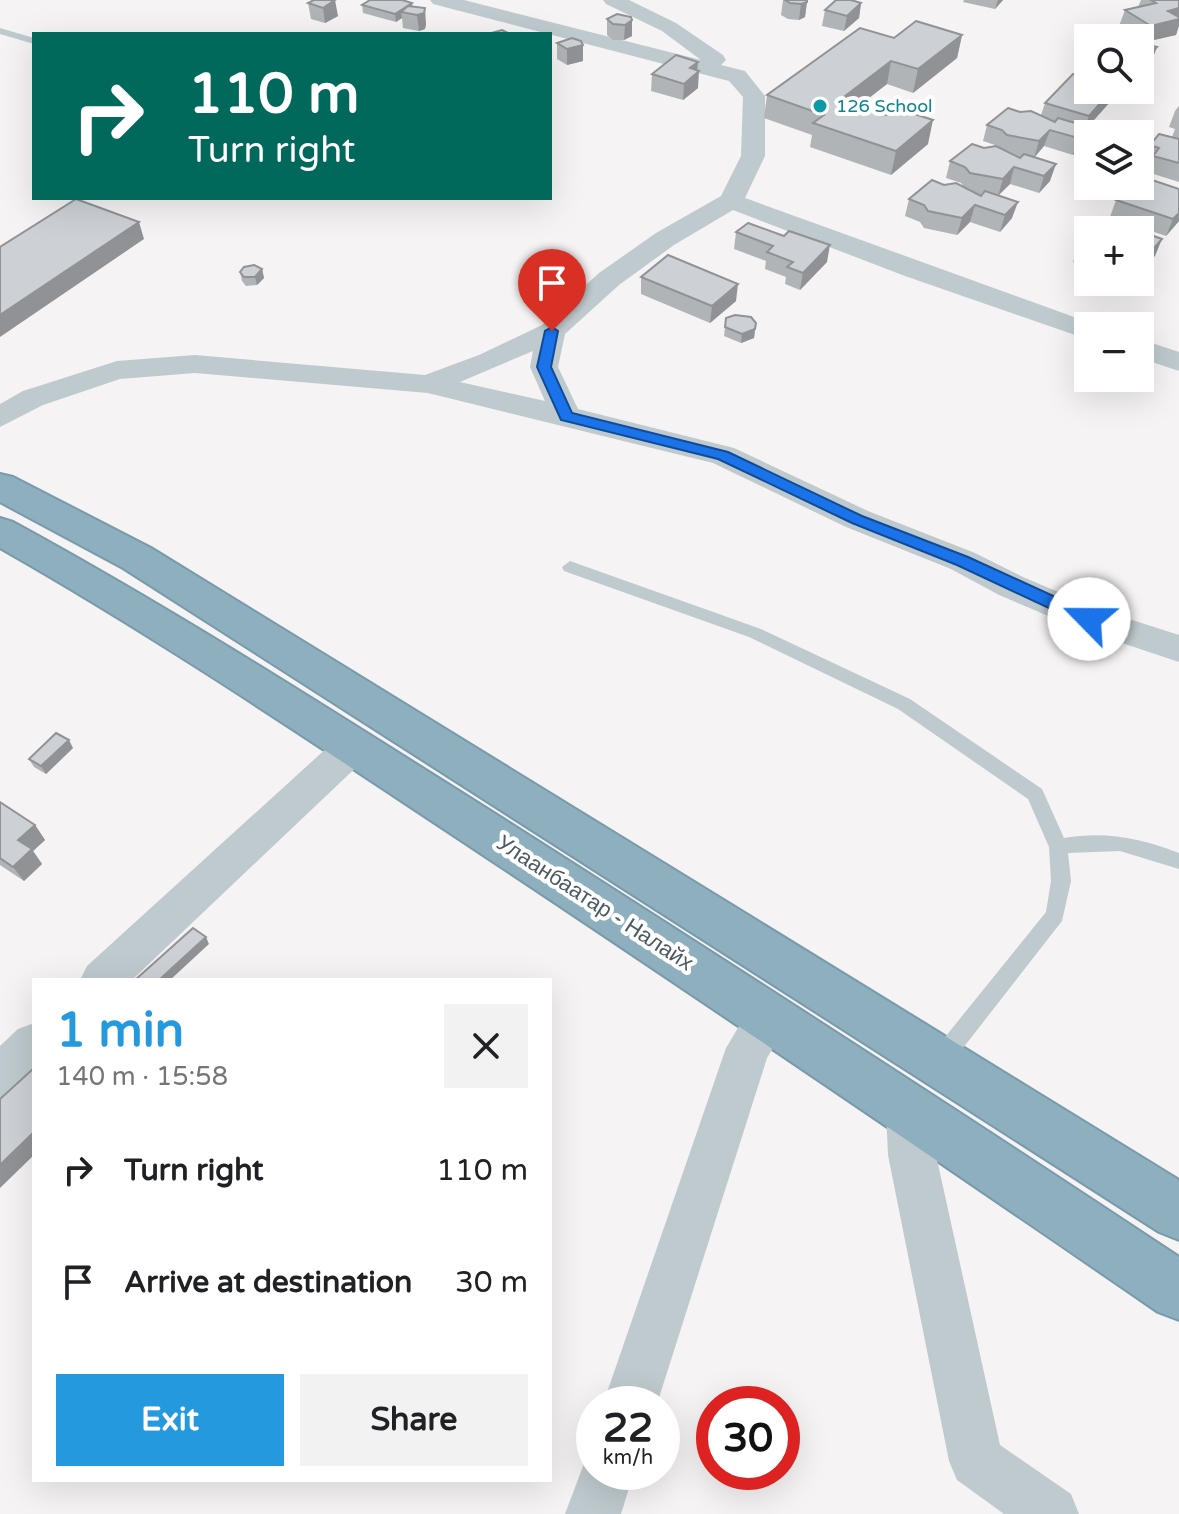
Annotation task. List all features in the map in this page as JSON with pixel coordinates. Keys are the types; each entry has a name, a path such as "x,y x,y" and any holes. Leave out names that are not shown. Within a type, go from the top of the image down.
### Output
{"highway":[{"path":"0,486 137,558 1179,1212"},
{"name":"Улаанбаатар - Налайх","path":"0,531 91,581 353,747 770,1016 1179,1291"}],"street":[{"path":"440,0 737,76"},
{"path":"428,384 489,361 552,331 609,279 665,239 731,201 753,156 754,96 737,76 669,27 613,0"},
{"path":"731,201 914,270 1074,325"},
{"path":"552,331 544,367 566,416"},
{"path":"1154,353 1179,362"},
{"path":"0,417 33,398 117,370 195,364 428,384 723,455 857,519 963,561 1037,597 1089,619 1179,649"},
{"path":"104,978 353,747"},
{"path":"636,1386 748,1048 770,1016"},
{"path":"0,1076 32,1046"},
{"path":"909,1110 912,1155 976,1461 1051,1514"},
{"path":"593,1514 601,1490"}],"lane":[{"path":"0,31 32,40"},
{"path":"570,567 755,633 904,704 1035,794 1058,847 1061,881 1055,915 939,1061"},
{"path":"1058,847 1099,840 1139,845 1179,861"}],"building":[{"path":"335,0 323,8 308,3"},
{"path":"370,0 412,3 395,14 362,5"},
{"path":"785,0 807,0 807,2 790,3"},
{"path":"836,0 861,3 847,16 825,10"},
{"path":"1151,0 1179,0 1179,8 1168,11 1179,19 1154,25 1125,10 1156,3"},
{"path":"408,6 425,8 424,13 401,12"},
{"path":"617,14 631,17 632,20 625,25 613,24 607,19"},
{"path":"916,21 962,35 918,69 891,61 840,100 886,115 896,108 933,120 896,151 813,123 824,115 767,95 860,28 894,38"},
{"path":"572,38 583,45 567,49 557,43"},
{"path":"676,55 698,62 690,68 699,71 684,84 652,74"},
{"path":"1073,74 1074,104 1100,104 1089,116 1045,103"},
{"path":"1008,108 1020,112 1031,111 1055,122 1058,118 1074,123 1074,137 1050,130 1039,141 1007,135 987,125"},
{"path":"1159,134 1179,139 1179,163 1154,156 1159,148 1154,146"},
{"path":"972,144 984,148 996,146 1020,158 1024,154 1056,164 1044,176 1014,167 1003,179 970,173 965,167 950,161"},
{"path":"932,180 944,185 956,183 981,196 985,191 1018,202 1005,215 975,205 962,218 928,211 924,205 909,199"},
{"path":"1154,181 1179,189 1179,213 1173,219 1116,200 1154,200"},
{"path":"74,200 139,222 0,315 0,247"},
{"path":"748,223 784,236 789,231 830,245 803,273 787,267 793,262 767,252 773,246 736,232"},
{"path":"1154,236 1162,239 1154,248"},
{"path":"668,255 738,284 712,306 641,277"},
{"path":"254,265 262,269 255,277 244,277 240,272 244,267"},
{"path":"735,315 751,317 756,323 755,329 742,334 725,327 726,318"},
{"path":"56,733 69,740 41,766 29,759"},
{"path":"0,802 35,825 18,840 32,849 13,867 0,858"},
{"path":"193,928 206,937 161,978 137,978"},
{"path":"32,1070 32,1134 0,1165 0,1099"}],"place":[{"name":"126 School","path":"820,106"}],"route":[{"path":"552,331 544,367 566,416 723,455 857,519 963,561 1011,586 1089,619"}]}
